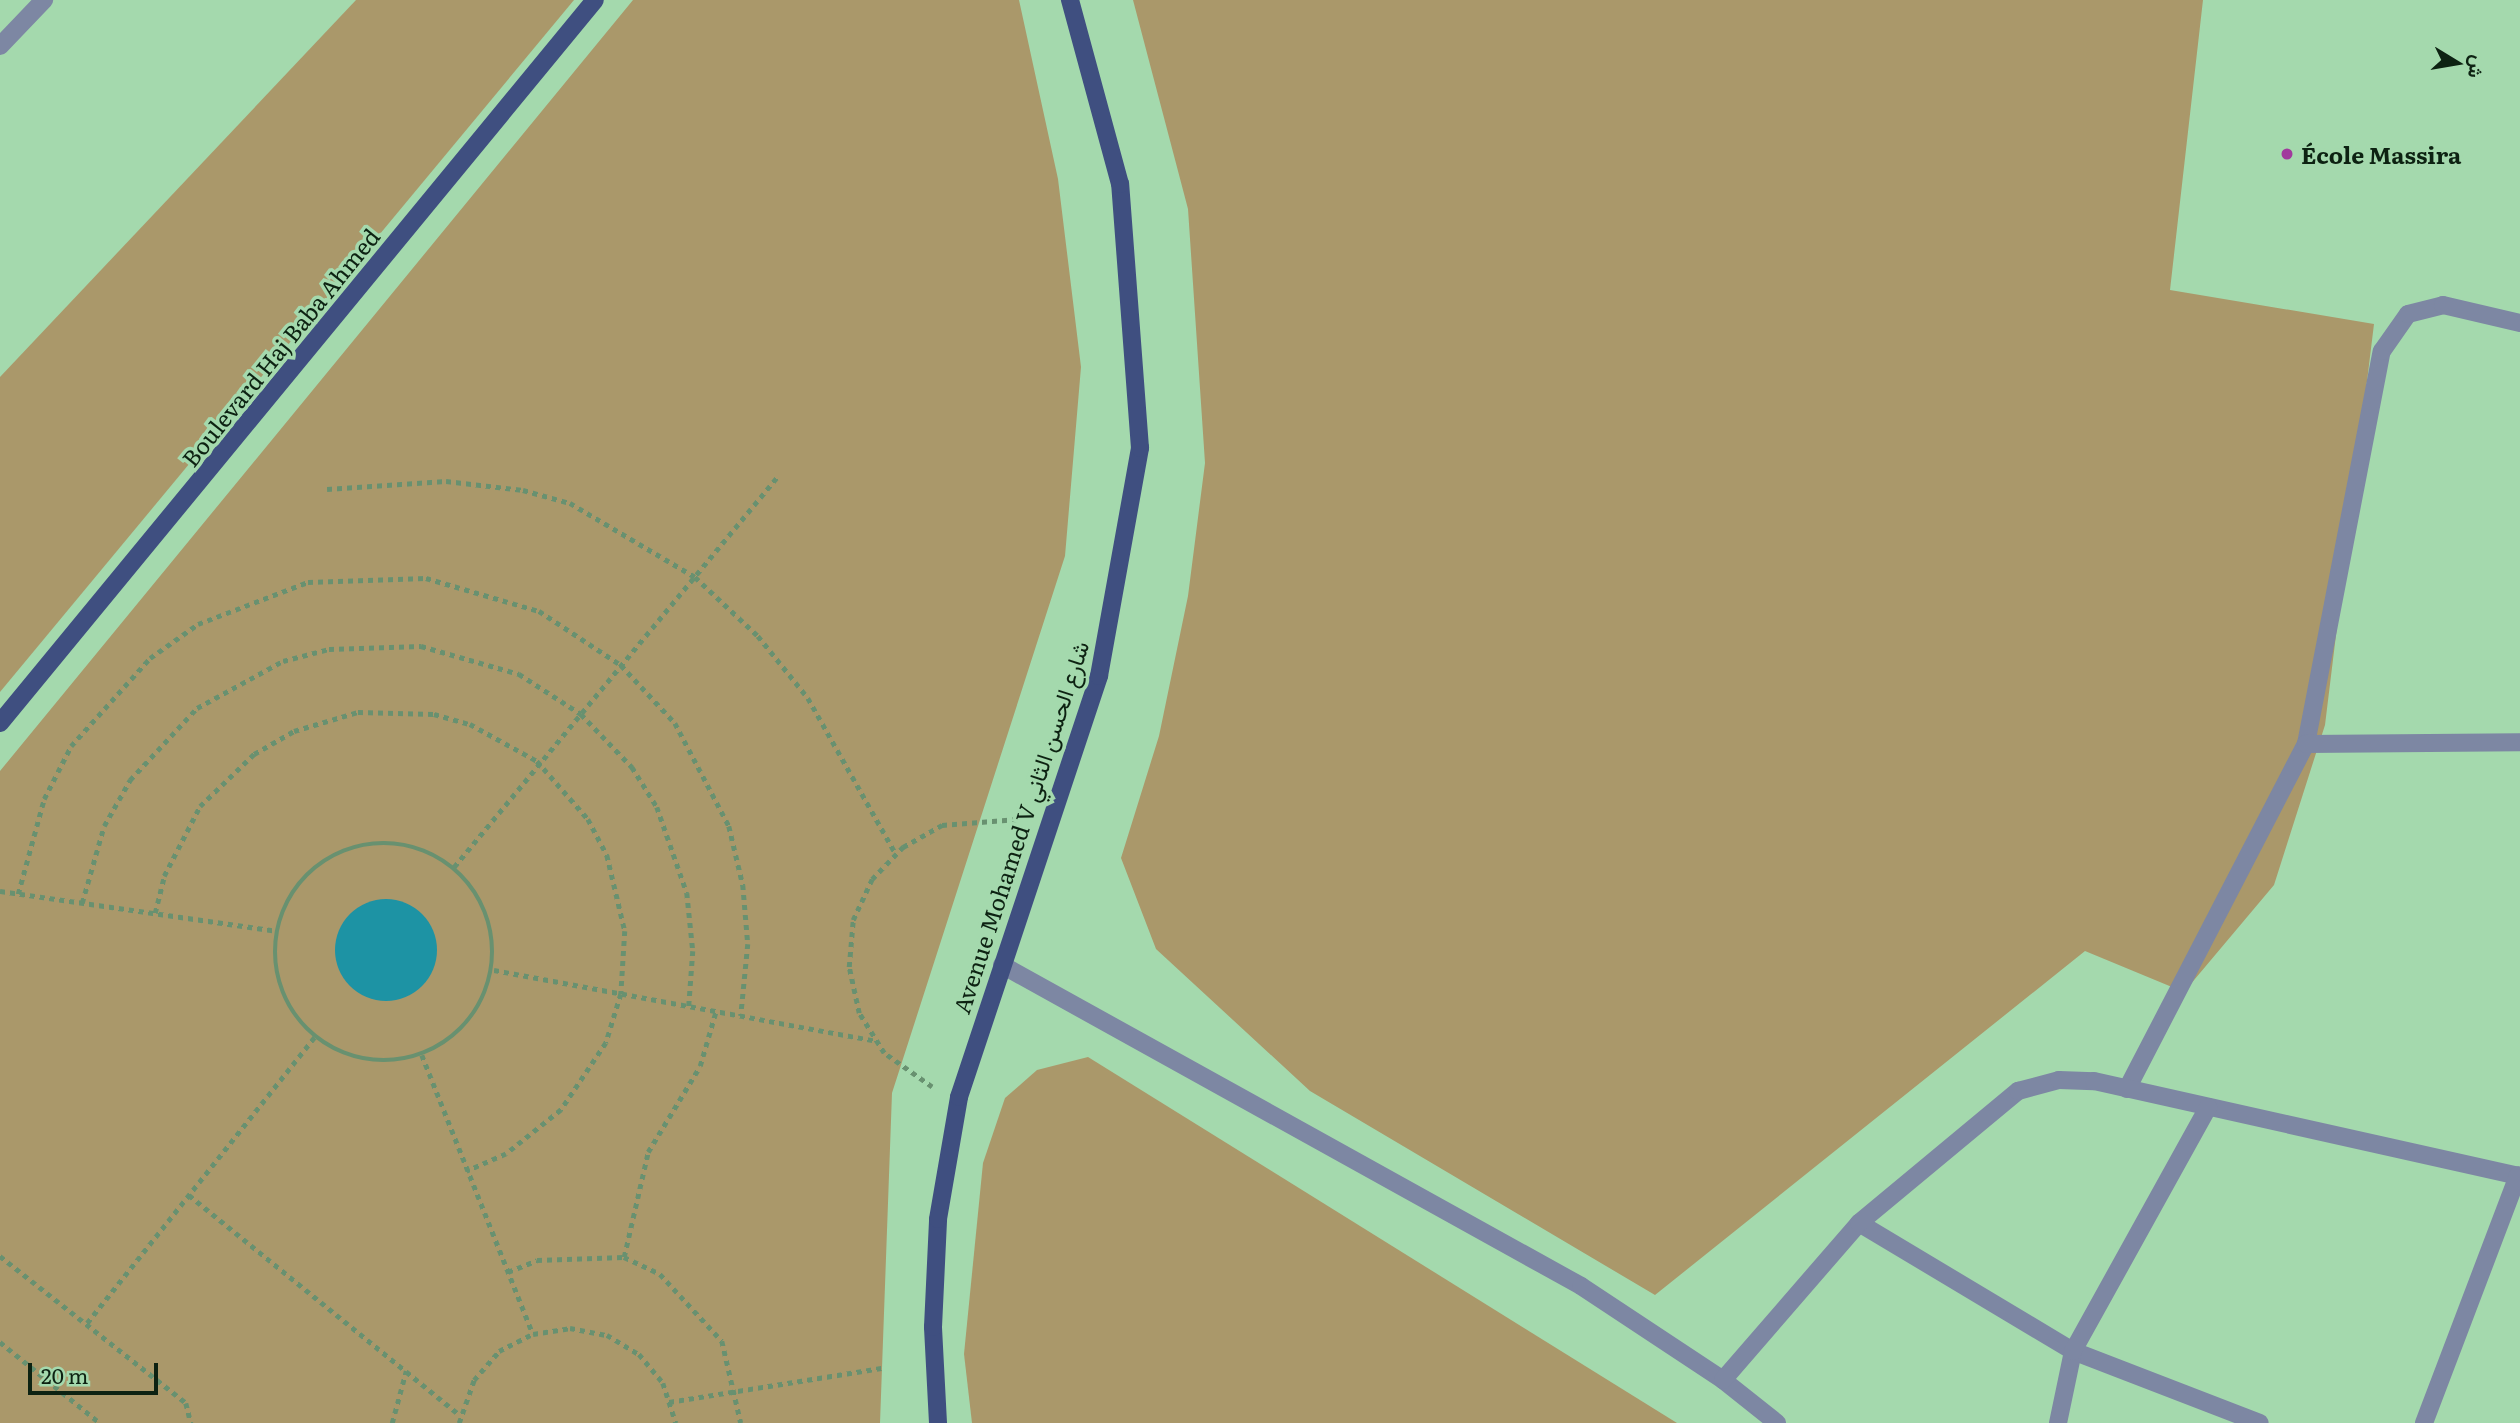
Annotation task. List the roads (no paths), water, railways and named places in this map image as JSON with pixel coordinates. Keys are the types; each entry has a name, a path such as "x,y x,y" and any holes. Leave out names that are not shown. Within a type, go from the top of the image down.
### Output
{"main road":[{"name":"Boulevard Haj Baba Ahmed","path":"0,723 595,0"},
{"name":"Avenue Mohamed V شارع الحسن الثاني","path":"938,1423 933,1327 938,1219 959,1097 1045,827 1099,676 1140,447 1121,184 1070,0"}],"street":[{"path":"0,46 44,0"},
{"path":"2127,1089 2306,744 2382,351 2408,314 2443,305 2520,323"},
{"path":"2306,744 2520,742"},
{"path":"1002,965 1425,1197 1581,1286 1723,1380 1777,1423"},
{"path":"1723,1380 1859,1223 2018,1091 2059,1080 2127,1089 2519,1176 2424,1423"},
{"path":"2058,1423 2073,1351 2208,1107"},
{"path":"1859,1223 2073,1351 2260,1423"}],"water":[{"path":"386,899 405,903 422,914 433,931 437,950 433,969 422,986 405,997 386,1001 367,997 350,986 339,969 335,950 339,931 350,914 367,903"}],"place":[{"name":"École Massira","path":"2287,154"}]}
